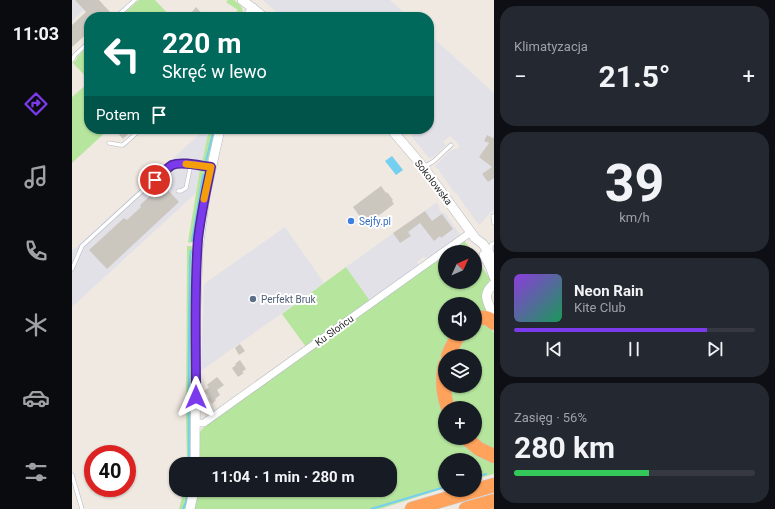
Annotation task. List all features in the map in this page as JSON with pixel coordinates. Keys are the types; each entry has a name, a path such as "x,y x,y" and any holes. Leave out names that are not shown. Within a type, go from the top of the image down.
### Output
{"highway":[{"path":"482,318 486,318 494,323"},
{"path":"474,445 494,456"},
{"path":"412,509 494,485"},
{"path":"466,509 494,501"}],"street":[{"path":"242,0 258,12"},
{"path":"250,12 253,8"},
{"path":"195,457 198,238 201,216 219,134"},
{"name":"Sokołowska","path":"395,134 424,168 473,235 478,248 488,262 494,277"},
{"name":"Sokołowska","path":"473,235 490,244 492,258"},
{"name":"Ku Słońcu","path":"196,423 204,423 473,235"},
{"path":"494,284 488,290 486,297 494,323"},
{"path":"190,509 193,497"}],"lane":[{"path":"122,12 135,0"},
{"path":"72,60 75,54 84,46"},
{"path":"109,143 120,146 123,145 135,134"},
{"path":"424,168 451,145"},
{"path":"72,269 82,246 165,170 172,165 178,164 211,167"},
{"path":"178,191 186,188 191,164"},
{"path":"494,216 494,223"},
{"path":"72,475 82,509"}],"shaded area":[{"path":"72,0 94,0 72,21"},
{"path":"263,0 390,0 403,12 276,12"},
{"path":"434,39 494,93 494,209 479,225 435,166 451,150 457,149 460,146 450,136 443,142 446,145 432,158 429,158 412,137 413,134 434,134"},
{"path":"200,134 208,134 202,163 196,162 195,168 200,169 196,193 72,307 72,251"},
{"path":"437,202 442,213 445,213 461,236 448,245 438,245 438,253 429,259 423,257 417,262 419,266 370,301 346,267"},
{"name":"Perfekt Bruk","path":"285,227 324,283 201,371 204,284"}],"green space":[{"path":"139,0 155,0 166,12 126,12"},
{"path":"228,0 234,0 240,5 243,12 236,12 238,10 226,2"},
{"path":"84,50 84,75 73,63"},
{"path":"84,86 84,134 104,134 72,163 72,97"},
{"path":"208,134 215,134 208,161 206,163 202,163"},
{"path":"200,169 205,172 205,174 194,241 190,243 188,242"},
{"path":"463,239 468,245 455,245"},
{"path":"187,246 191,246 193,249 191,457 187,457"},
{"path":"438,257 438,289 482,289 482,267 488,276 491,276 485,287 484,293 485,312 482,312 482,297 438,297 438,341 448,341 444,349 438,349 438,393 441,393 441,401 438,401 438,445 469,445 481,453 438,453 438,490 380,509 194,509 197,497 397,497 397,457 200,457 200,432 207,423"},
{"path":"346,267 370,301 306,347 282,314"},
{"path":"482,324 485,324 494,333 494,452 482,443 482,401 450,401 448,393 482,393 482,349 455,349 460,341 482,341"},
{"path":"482,454 494,462 494,474 482,477"},
{"path":"182,497 188,497 185,509 179,509"}],"water":[{"path":"392,156 403,170 396,175 385,161"}],"building":[{"path":"75,0 99,0 110,12 86,12"},
{"path":"196,7 200,12 192,12"},
{"path":"84,14 84,36 72,47 72,25"},
{"path":"118,134 128,134 123,139"},
{"path":"487,135 493,138 494,137 494,178 488,182 482,174 492,167 479,157 489,143 484,141"},
{"path":"381,186 393,200 392,201 394,204 366,225 353,207"},
{"path":"166,188 179,202 107,269 89,250 124,218 127,220 151,195 154,199"},
{"path":"425,211 432,221 442,214 453,229 441,238 440,236 434,241 420,223 408,232 411,236 400,243 393,233"},
{"path":"240,344 245,351 239,355 235,348"},
{"path":"240,360 246,369 242,372 244,373 238,377 232,368"},
{"path":"217,377 224,385 217,390 220,395 212,404 204,391 209,387 207,385"}],"waterway":[{"path":"206,161 213,134"},
{"path":"192,241 203,175"},
{"path":"189,457 191,251"},
{"path":"482,475 486,474"},
{"path":"371,509 438,489"},
{"path":"183,509 187,497"}],"slow traffic":[{"path":"186,164 211,167 204,199"}],"place":[{"name":"Sejfy.pl","path":"351,221"},
{"name":"Perfekt Bruk","path":"253,299"}],"route":[{"path":"155,180 172,165 184,164 211,167 198,238 196,397"}]}
